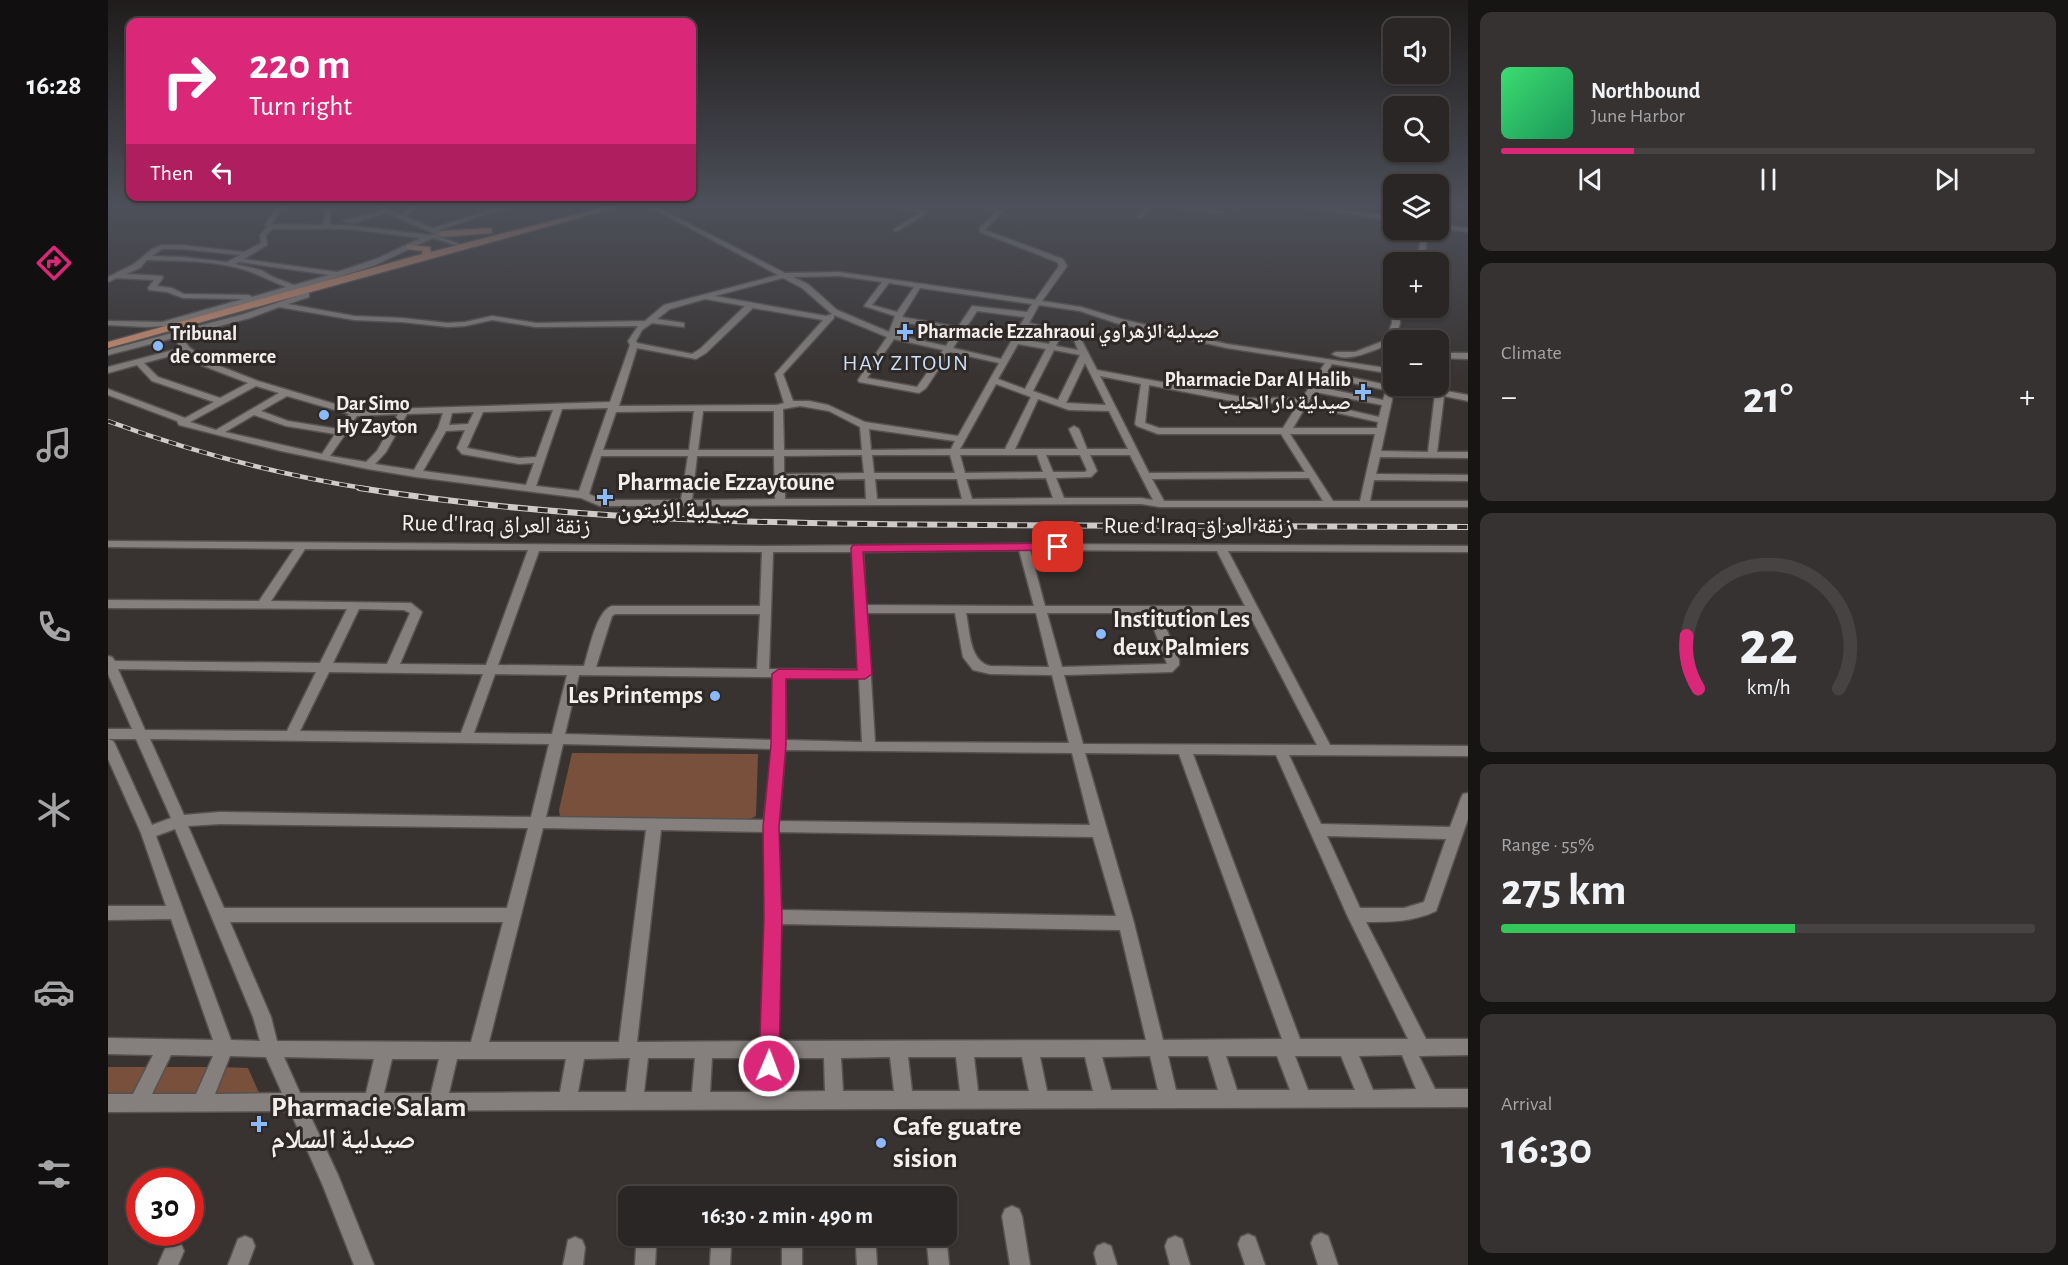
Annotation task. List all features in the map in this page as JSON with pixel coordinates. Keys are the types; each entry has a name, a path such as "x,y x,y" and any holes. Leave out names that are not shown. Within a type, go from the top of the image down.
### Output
{"main road":[{"path":"108,346 403,263"},
{"path":"108,346 306,295 407,263"}],"street":[{"path":"108,280 140,263"},
{"path":"219,263 258,272 295,288"},
{"path":"276,263 339,274"},
{"path":"108,323 147,326 162,324 295,288 373,263"},
{"path":"761,263 809,289 831,316"},
{"path":"968,502 954,452 1036,304 1063,266 1060,263"},
{"path":"583,495 614,407 634,345 632,341 635,334 667,307 782,273 823,273 1081,309 1119,321 1227,346 1383,370"},
{"path":"117,276 159,279 152,288 169,290 183,296 259,298"},
{"path":"886,282 868,306 898,317 961,330"},
{"path":"918,286 898,317 892,336 862,380 919,390 976,307 1031,315"},
{"path":"108,353 280,305 306,295"},
{"path":"703,297 750,306 831,316 892,336 1005,362"},
{"path":"280,305 344,317 448,325 492,318 536,325 648,322 681,325"},
{"path":"634,345 693,357 703,351 750,306"},
{"path":"789,404 779,374 831,316"},
{"path":"1026,325 1074,337 1160,504"},
{"path":"1010,451 1059,332"},
{"path":"176,335 186,349 204,363 255,383 354,413 558,407 778,408 789,404 831,409 841,412 852,422 864,425 961,438"},
{"path":"1017,341 1084,355"},
{"path":"108,370 186,349"},
{"path":"1284,354 1356,354 1383,349"},
{"path":"1061,404 1084,355"},
{"path":"1449,355 1468,356"},
{"path":"1286,433 1330,361"},
{"path":"139,362 156,379 222,402"},
{"path":"1093,372 1253,402 1282,398 1382,420"},
{"path":"1323,374 1383,383"},
{"path":"995,381 1073,408 1110,408"},
{"path":"182,423 255,383"},
{"path":"1145,383 1140,424 1165,432 1380,431"},
{"path":"1313,389 1386,403"},
{"path":"108,392 182,420 182,423 217,434 368,466 583,495 600,503 1141,501 1160,504 1468,504"},
{"path":"217,434 285,393"},
{"path":"1449,395 1468,398"},
{"path":"1364,504 1388,396"},
{"path":"1432,454 1440,396"},
{"path":"530,489 558,407"},
{"path":"778,408 780,502"},
{"path":"686,503 699,409"},
{"path":"479,410 462,448 468,454 519,461 541,459"},
{"path":"416,474 442,428 448,411"},
{"path":"254,412 286,423 343,432"},
{"path":"324,458 354,413"},
{"path":"368,466 381,452 403,413"},
{"path":"864,425 872,502"},
{"path":"442,428 471,427"},
{"path":"780,477 1076,477 1090,474 1091,469 1074,429"},
{"path":"1286,433 1330,504"},
{"path":"1040,451 1060,502"},
{"path":"599,453 1134,452"},
{"path":"1375,454 1468,454"},
{"path":"1146,476 1312,475"},
{"path":"1371,477 1468,478"},
{"name":"Rue d'Iraq زنقة العراق","path":"108,534 136,543"},
{"name":"Rue d'Iraq زنقة العراق","path":"108,543 768,549 1024,547 1468,549"},
{"path":"264,603 303,544"},
{"path":"466,738 535,546"},
{"path":"1024,547 1099,831 1126,923 1170,1098"},
{"path":"1220,547 1325,748"},
{"path":"857,548 869,747"},
{"path":"763,674 768,549"},
{"path":"108,604 401,605 415,609 416,612 392,668"},
{"path":"291,736 355,605"},
{"path":"478,1050 537,823 556,739 581,670 607,614 612,609 765,610"},
{"path":"861,609 1252,610"},
{"path":"960,610 969,657 977,667 990,670 1057,671 1168,669 1173,665 1173,660 1153,611"},
{"path":"364,1265 332,1182 271,1049 262,1017 219,915 109,663 865,674"},
{"path":"768,1100 773,917 771,827 779,745 779,674"},
{"path":"108,734 556,739 869,747 1325,748 1468,751"},
{"path":"108,744 148,833 225,1048 202,1102"},
{"path":"1184,749 1289,1048 1302,1098"},
{"path":"1280,749 1414,1048 1429,1097"},
{"path":"1355,915 1410,913 1422,911 1430,906 1468,798"},
{"path":"148,833 179,821 220,819 1099,831"},
{"path":"634,1100 634,1049 654,826"},
{"path":"1316,830 1455,833"},
{"path":"108,913 176,912"},
{"path":"219,915 513,915"},
{"path":"773,917 1126,923"},
{"path":"108,1046 385,1051 1468,1047"},
{"path":"139,1102 166,1047"},
{"path":"1214,1047 1230,1098"},
{"path":"832,1048 834,1100"},
{"path":"898,1048 904,1100"},
{"path":"964,1048 970,1099"},
{"path":"1029,1048 1039,1098"},
{"path":"1347,1049 1367,1098"},
{"path":"700,1100 704,1050"},
{"path":"1092,1050 1104,1098"},
{"path":"373,1101 385,1051"},
{"path":"438,1100 450,1051"},
{"path":"568,1100 576,1051"},
{"path":"108,1102 1468,1098"},
{"path":"1012,1216 1020,1265"},
{"path":"1320,1243 1328,1265"},
{"path":"1248,1244 1255,1265"},
{"path":"792,1246 792,1265"}],"shaded area":[{"path":"572,753 758,754 756,816 746,821 560,817 559,810"},
{"path":"108,1067 148,1067 134,1095 108,1096"},
{"path":"160,1067 210,1067 198,1095 147,1096"},
{"path":"222,1067 248,1068 260,1095 210,1095"}],"railway":[{"path":"108,421 172,443 237,461 302,477 369,489"},
{"path":"359,488 514,508 748,522 1468,527"}],"place":[{"name":"Pharmacie Ezzahraoui صيدلية الزهراوي","path":"905,332"},
{"name":"Tribunal de commerce","path":"158,346"},
{"name":"Pharmacie Dar Al Halib صيدلية دار الحليب","path":"1363,392"},
{"name":"Dar Simo Hy Zayton","path":"324,415"},
{"name":"Pharmacie Ezzaytoune صيدلية الزيتون","path":"605,497"},
{"name":"Institution Les deux Palmiers","path":"1101,634"},
{"name":"Les Printemps","path":"715,696"},
{"name":"Pharmacie Salam صيدلية السلام","path":"259,1124"},
{"name":"Cafe guatre sision","path":"881,1143"}],"district":[{"name":"HAY ZITOUN","path":"906,363"}],"route":[{"path":"769,1066 773,917 771,827 779,745 779,674 865,674 857,548 1058,547"}]}
